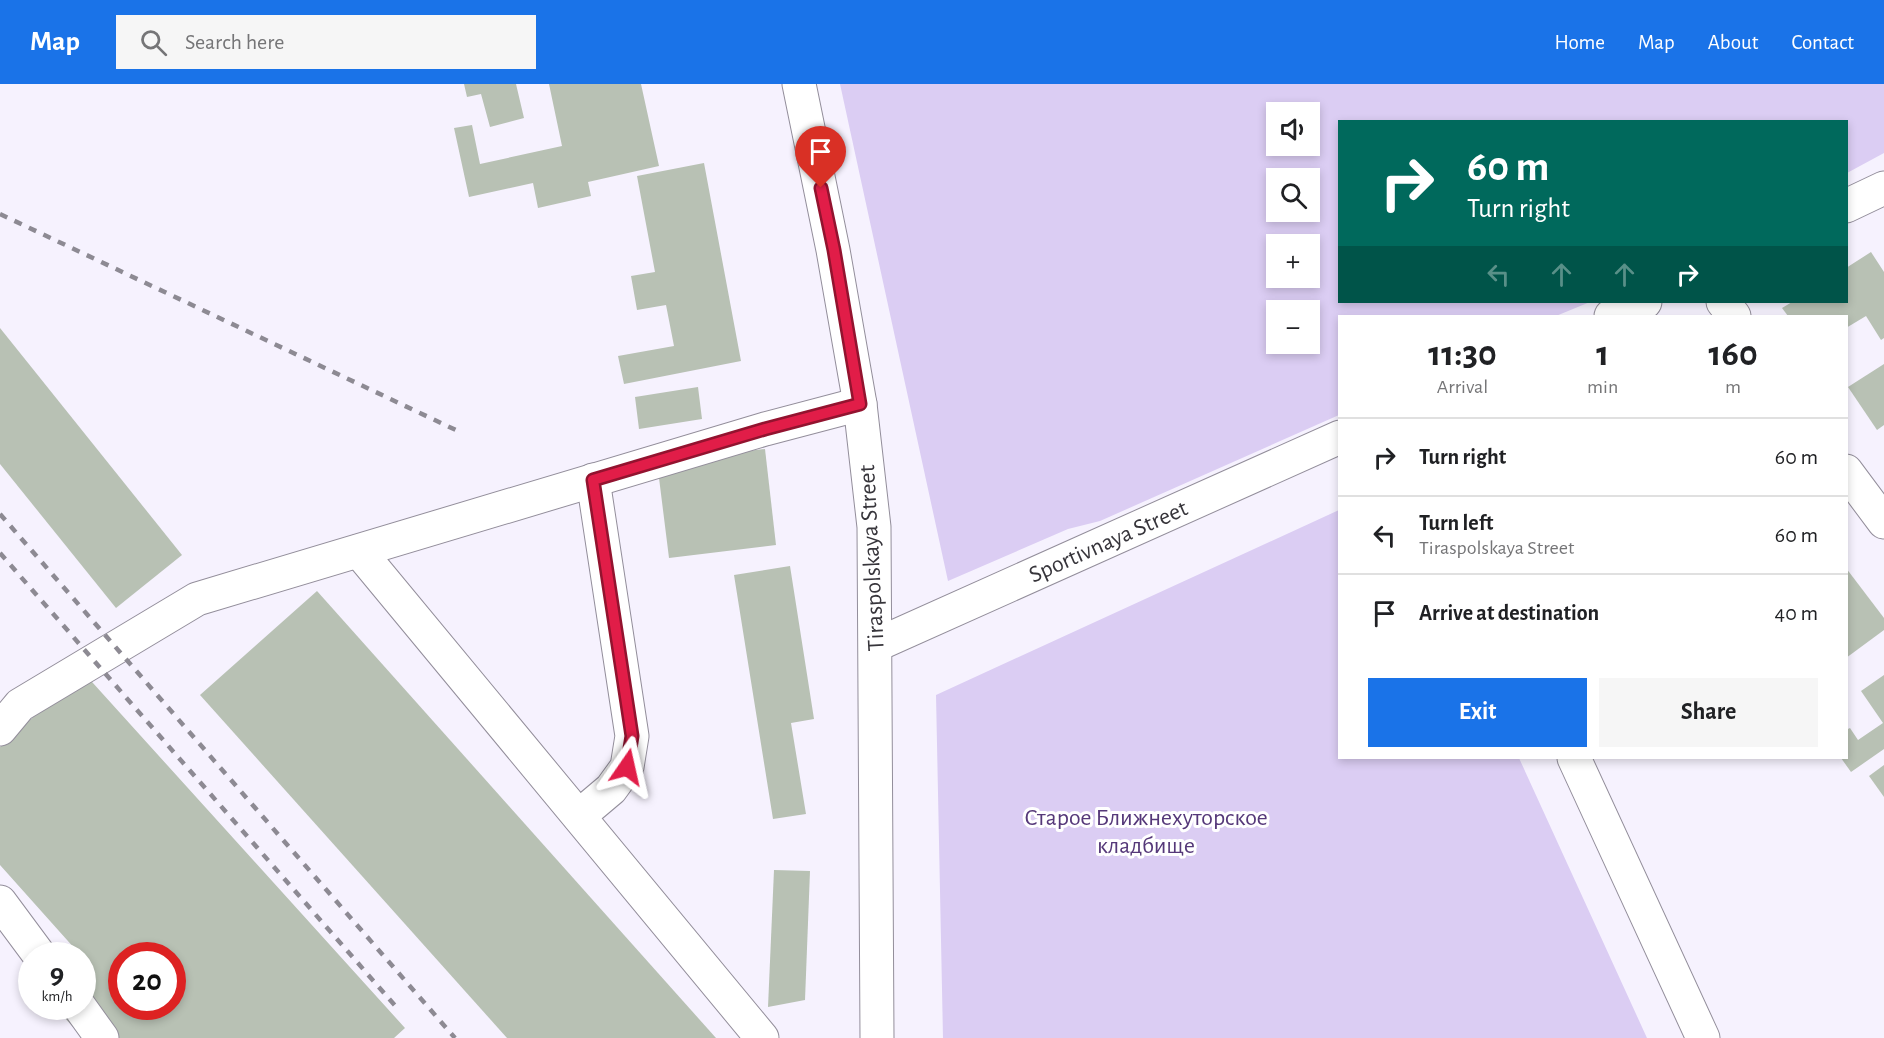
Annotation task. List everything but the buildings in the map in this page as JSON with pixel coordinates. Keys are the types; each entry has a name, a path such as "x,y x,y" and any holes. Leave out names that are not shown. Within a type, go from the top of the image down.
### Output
{"street":[{"name":"Tiraspolskaya Street","path":"799,84 834,250 860,404 874,527 877,1038"},
{"path":"1848,205 1884,188"},
{"path":"1613,315 1643,303"},
{"path":"0,729 20,705 197,599 765,429 860,404"},
{"name":"Sportivnaya Street","path":"876,645 1338,438"},
{"path":"1848,474 1884,522"},
{"path":"579,816 611,789 627,767 632,736 593,480"},
{"path":"359,551 762,1038"},
{"path":"1574,759 1703,1038"},
{"path":"0,902 30,942"},
{"path":"89,1020 102,1038"}],"green space":[{"path":"840,84 1884,84 1884,153 1848,172 1848,120 1338,120 1338,303 1588,303 1558,315 1338,315 1338,415 1100,521 1068,529 948,581"},
{"name":"Старое Ближнехуторское кладбище","path":"1338,510 1338,759 1519,759 1647,1038 943,1038 936,695"}],"railway":[{"path":"0,214 460,432"},
{"path":"0,514 455,1038"},
{"path":"0,553 398,1009"}],"route":[{"path":"627,767 632,736 593,480 765,429 860,404 821,188"}]}
